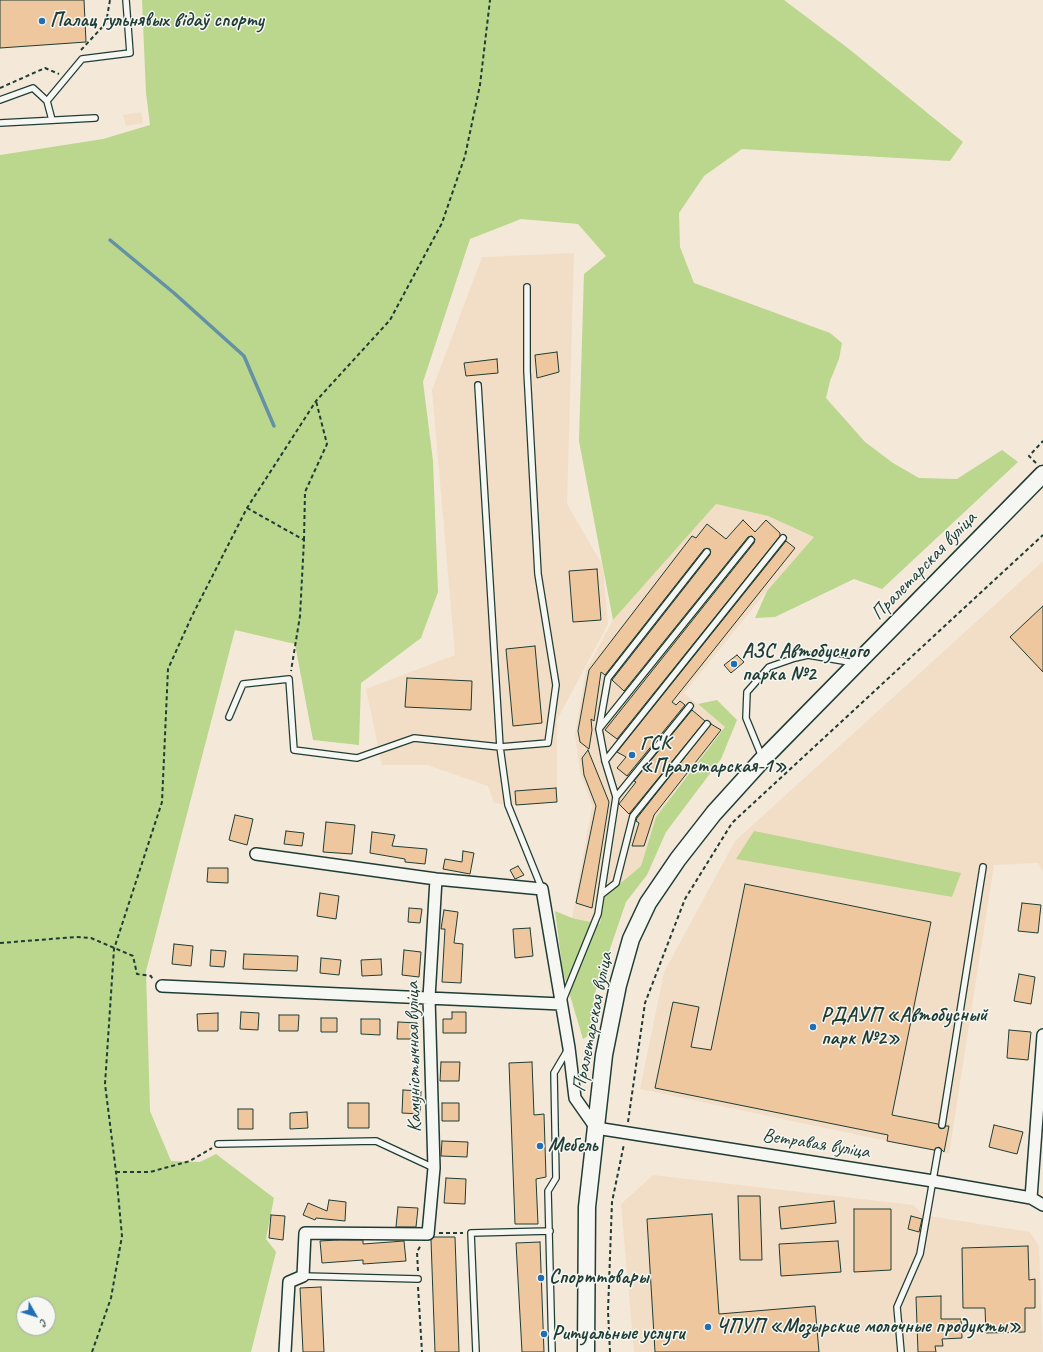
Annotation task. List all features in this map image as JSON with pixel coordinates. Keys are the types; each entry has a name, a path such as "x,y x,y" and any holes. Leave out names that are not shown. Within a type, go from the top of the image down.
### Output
{"main road":[{"name":"Пралетарская вуліца","path":"586,1352 587,1207 604,1055 618,985 631,939 648,903 678,859 714,813 763,759 859,663 1041,470"}],"street":[{"path":"256,854 436,879 542,889 569,1048 575,1098 596,1128"},
{"name":"Камуністычная вуліца","path":"428,1234 434,1168 429,998 436,879"},
{"path":"162,986 561,1004"},
{"path":"1031,1198 1041,1093 1043,1035"},
{"name":"Ветравая вуліца","path":"596,1128 933,1181 1031,1198 1043,1205"},
{"path":"285,1352 289,1282 304,1276 305,1233 428,1234"}],"lane":[{"path":"47,101 82,59 130,53 126,0"},
{"path":"0,100 33,88 47,101 52,120"},
{"path":"0,123 95,118"},
{"path":"229,718 243,684 289,679 294,750 357,758 414,738 500,747 548,743 556,685 538,574 527,371 527,287"},
{"path":"478,385 500,747 508,805 542,889"},
{"path":"605,761 783,538"},
{"path":"599,729 751,540"},
{"path":"561,1004 598,914 616,797 605,761 599,729 608,678 707,552"},
{"path":"763,759 746,718 747,692 769,667 808,655 859,663"},
{"path":"616,797 690,706"},
{"path":"602,894 616,883 633,816 707,724"},
{"path":"942,1125 984,867"},
{"path":"552,1352 548,1191 556,1178 554,1073 569,1048"},
{"path":"218,1144 376,1141 434,1168"},
{"path":"901,1352 898,1307 920,1254 938,1151"},
{"path":"476,1352 471,1233 550,1231"},
{"path":"304,1276 418,1279"}],"path":[{"path":"79,52 106,23 110,0"},
{"path":"92,1352 111,1298 122,1236 105,1084 114,949 162,802 168,669 192,616 247,508 316,401 390,320 442,223 465,156 480,85 490,0"},
{"path":"0,88 45,68 60,74"},
{"path":"289,679 300,616 305,492 327,444 316,401"},
{"path":"1041,470 1029,456 1043,441"},
{"path":"247,508 304,540"},
{"path":"610,1352 608,1311 612,1202 627,1133 645,1003 685,900 732,823 1043,535"},
{"path":"0,943 76,937 91,938 114,949 134,956 137,974 151,976 155,983 162,986"},
{"path":"116,1172 150,1172 190,1161 218,1144"},
{"path":"422,1352 417,1252 428,1234 471,1233"}],"shaded area":[{"path":"141,112 143,123 126,126 123,115"},
{"path":"574,253 567,504 603,566 608,624 557,720 557,802 516,805 494,803 488,786 427,765 382,765 366,689 455,655 432,390 482,257"},
{"path":"716,504 768,516 814,537 767,591 684,693 725,727 656,817 641,866 604,897 600,924 572,918 592,806 580,772 575,734 586,670 613,620"},
{"path":"1043,561 1043,871 1038,863 994,865 949,1154 640,1089 664,972 735,841"},
{"path":"653,1175 914,1205 923,1215 1030,1232 1039,1246 1043,1352 634,1352 621,1204"}],"green space":[{"path":"142,0 784,0 849,49 963,142 950,161 742,149 704,176 679,213 680,247 694,283 830,333 842,343 839,359 830,381 826,398 865,442 893,463 919,478 957,479 1002,450 1018,462 882,589 854,579 775,617 755,618 767,591 814,537 768,516 716,504 613,620 579,441 584,274 606,256 578,224 521,219 470,239 423,382 433,461 438,592 421,638 361,683 359,745 313,740 295,644 235,630 146,971 150,1111 171,1161 200,1162 216,1154 274,1198 266,1239 276,1252 251,1352 0,1352 0,155 103,139 150,125 146,93"},
{"path":"717,700 737,720 721,759 666,832 647,875 626,902 594,996 592,1033 583,1039 563,972 555,911 572,918 600,924 604,897 641,866 656,817 725,727 698,704"},
{"path":"754,831 961,873 952,897 736,859"}],"building":[{"name":"Палац гульнявых відаў спорту","path":"0,0 84,0 86,42 0,48"},
{"path":"557,352 559,372 537,378 535,355"},
{"path":"497,359 498,373 466,376 464,363"},
{"path":"743,520 755,532 766,520 780,533 780,536 617,739 605,730 754,543 755,539 752,536 748,537 624,691 612,680 710,555 710,549 704,549 605,675 601,672 594,721 591,719 592,730 589,749 580,742 578,731 589,670 692,536 696,538 707,524 726,539"},
{"path":"786,541 795,548 672,702 676,705 680,701 685,705 627,776 617,768 626,757 617,752"},
{"path":"597,569 601,620 573,622 569,571"},
{"path":"1043,606 1043,672 1010,637"},
{"path":"535,646 542,723 513,726 506,649"},
{"name":"АЗС Автобусного парка №2","path":"737,655 744,662 731,673 724,665"},
{"path":"407,678 472,681 471,710 405,707"},
{"path":"692,710 705,721 629,814 619,804 636,782 634,781"},
{"path":"711,724 721,730 654,815 644,846 632,846 639,823 636,821 637,818"},
{"path":"588,750 609,802 592,908 576,903 596,806 584,775 582,758"},
{"path":"556,788 557,802 516,805 515,791"},
{"path":"235,815 253,819 247,845 229,840"},
{"path":"326,822 355,825 352,854 323,852"},
{"path":"286,831 304,833 302,846 284,844"},
{"path":"372,832 395,835 392,846 427,849 425,864 405,862 405,859 370,853"},
{"path":"463,851 474,853 470,874 443,869 445,859 462,862"},
{"path":"518,866 524,875 515,879 510,870"},
{"path":"208,868 228,868 228,883 207,882"},
{"name":"РДАУП «Автобусный парк №2»","path":"745,884 931,922 892,1115 938,1124 941,1129 949,1126 944,1152 939,1147 934,1150 887,1141 888,1135 655,1088 673,1002 699,1007 691,1047 711,1050"},
{"path":"320,893 339,896 336,919 317,916"},
{"path":"1022,903 1041,905 1038,933 1018,931"},
{"path":"409,908 422,909 420,923 408,922"},
{"path":"444,910 458,912 454,943 463,944 461,983 442,982 445,929 441,929"},
{"path":"530,928 533,956 515,958 513,929"},
{"path":"174,944 193,946 191,966 172,964"},
{"path":"211,950 226,951 224,967 210,966"},
{"path":"404,950 421,952 419,977 402,975"},
{"path":"244,954 298,956 297,971 243,969"},
{"path":"321,958 341,960 339,975 320,973"},
{"path":"381,959 382,975 362,976 361,960"},
{"path":"1019,974 1035,977 1031,1004 1014,1001"},
{"path":"241,1012 259,1013 258,1030 240,1029"},
{"path":"452,1012 466,1012 466,1033 443,1033 443,1019 452,1019"},
{"path":"218,1013 218,1031 198,1031 197,1014"},
{"path":"279,1015 299,1015 298,1031 279,1031"},
{"path":"321,1018 337,1018 337,1032 321,1032"},
{"path":"361,1019 380,1019 380,1035 361,1034"},
{"path":"398,1022 417,1023 417,1039 397,1039"},
{"path":"1009,1030 1031,1032 1028,1060 1007,1058"},
{"path":"441,1062 460,1062 459,1081 440,1081"},
{"path":"532,1062 534,1115 544,1114 546,1177 536,1179 538,1224 515,1224 509,1063"},
{"path":"403,1090 421,1091 420,1114 402,1113"},
{"path":"348,1103 369,1103 369,1128 348,1128"},
{"path":"442,1103 459,1103 459,1121 442,1121"},
{"path":"238,1109 253,1109 253,1129 238,1129"},
{"path":"307,1112 308,1128 290,1129 290,1113"},
{"path":"994,1125 1023,1132 1017,1154 989,1147"},
{"path":"442,1141 468,1142 467,1157 441,1156"},
{"path":"446,1178 466,1179 465,1204 444,1203"},
{"path":"738,1196 760,1196 762,1260 740,1260"},
{"path":"329,1200 346,1202 345,1221 316,1218 315,1220 303,1215 308,1203 327,1211"},
{"path":"834,1201 836,1223 781,1229 779,1207"},
{"path":"398,1207 418,1208 416,1227 396,1227"},
{"path":"854,1209 891,1209 891,1270 854,1272"},
{"path":"712,1214 719,1314 815,1306 819,1352 655,1352 647,1219"},
{"path":"271,1215 285,1216 283,1240 269,1238"},
{"path":"911,1216 922,1219 919,1232 908,1229"},
{"path":"434,1237 455,1237 459,1352 435,1352 431,1240"},
{"path":"363,1240 363,1244 404,1241 406,1261 363,1264 363,1260 322,1263 320,1241"},
{"path":"838,1241 841,1272 781,1276 779,1244"},
{"path":"540,1242 544,1352 522,1352 516,1243"},
{"path":"1028,1246 1029,1280 1035,1279 1035,1308 1025,1308 1025,1332 986,1333 985,1308 963,1308 962,1248"},
{"path":"321,1287 324,1352 303,1352 300,1288"},
{"path":"941,1296 941,1319 961,1319 962,1338 942,1339 943,1346 935,1346 936,1352 918,1352 916,1297"}],"waterway":[{"path":"110,240 174,293 244,356 274,426"}],"place":[{"name":"Палац гульнявых відаў спорту","path":"42,21"},
{"name":"АЗС Автобусного парка №2","path":"734,664"},
{"name":"ГСК «Пралетарская-1»","path":"632,755"},
{"name":"РДАУП «Автобусный парк №2»","path":"813,1027"},
{"name":"Мебель","path":"540,1146"},
{"name":"Спорттовары","path":"541,1278"},
{"name":"ЧПУП «Мозырские молочные продукты»","path":"708,1327"},
{"name":"Ритуальные услуги","path":"544,1334"}]}
